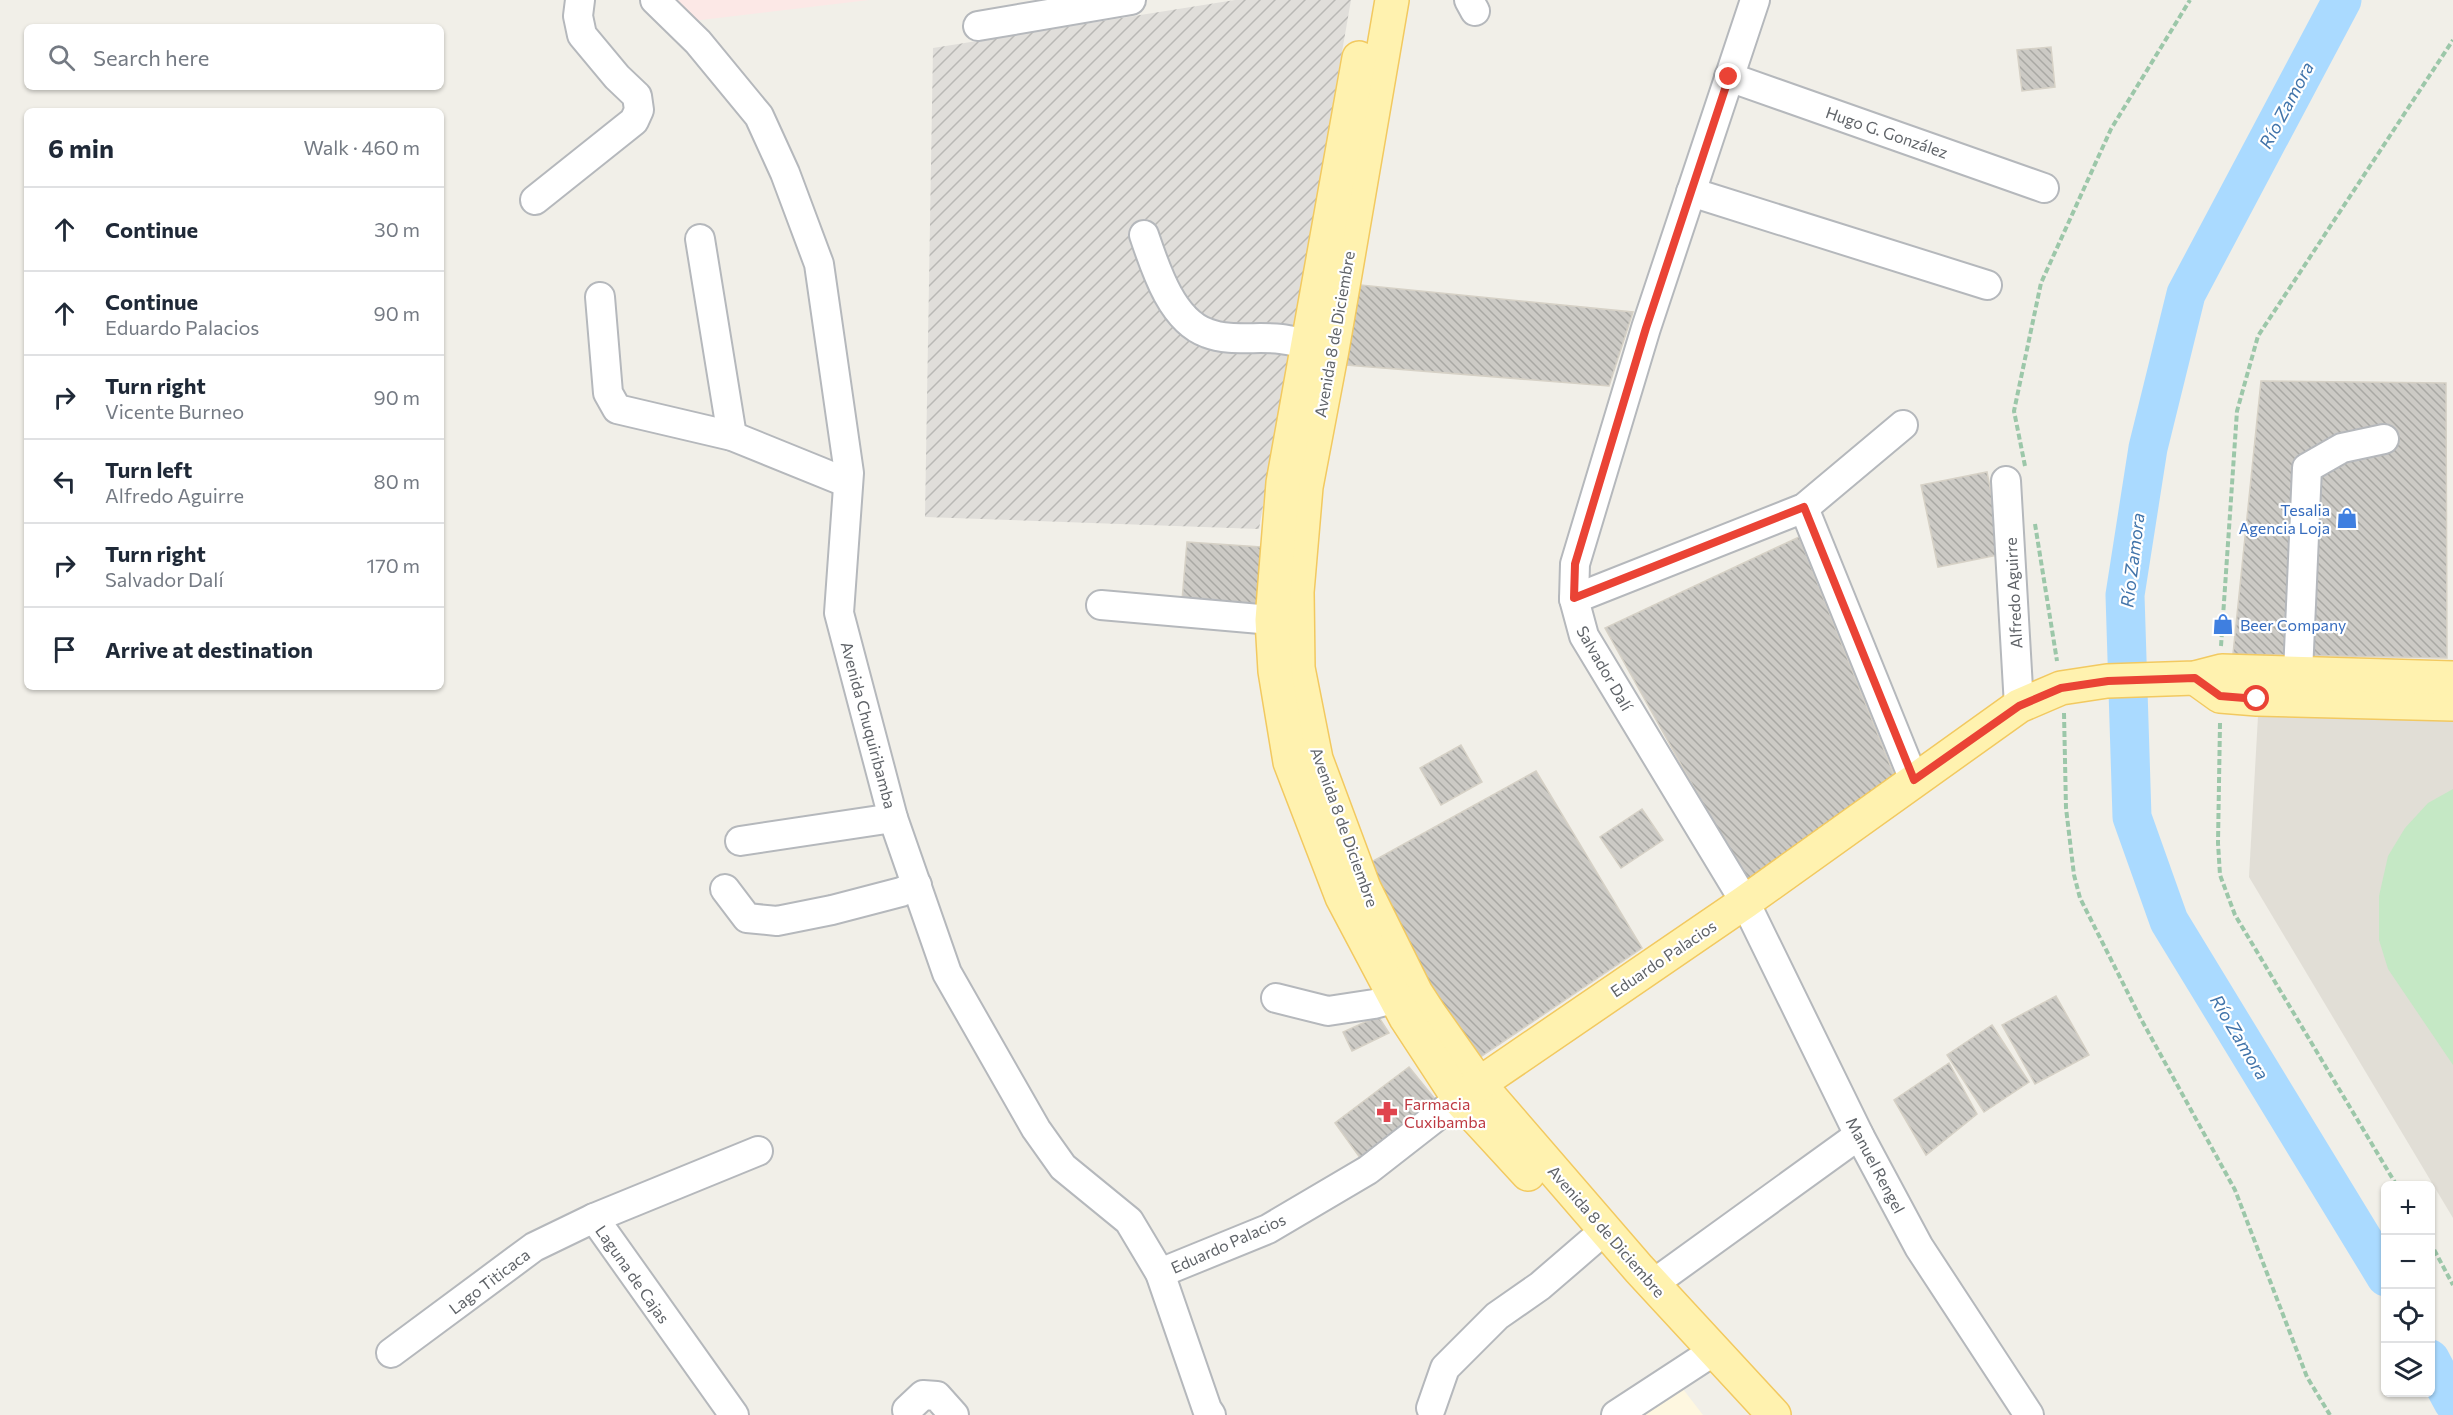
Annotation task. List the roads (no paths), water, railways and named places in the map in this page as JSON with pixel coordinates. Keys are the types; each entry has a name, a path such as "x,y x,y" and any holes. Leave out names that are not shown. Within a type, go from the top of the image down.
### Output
{"main road":[{"name":"Avenida 8 de Diciembre","path":"1370,0 1320,348 1297,592 1298,668 1316,759 1406,996"},
{"name":"Avenida 8 de Diciembre","path":"1392,0 1320,348 1282,483 1272,620 1275,671 1290,762 1342,897 1469,1092 1591,1242 1706,1356 1774,1415"},
{"name":"Eduardo Palacios","path":"1469,1092 1745,902 2019,706 2061,688 2108,681 2185,678 2222,671 2453,678"},
{"path":"2185,678 2220,696 2453,705"},
{"name":"Avenida 8 de Diciembre","path":"1469,1092 1653,1284 1706,1356 1744,1415"}],"street":[{"path":"535,200 634,121 639,110 637,96 617,77 582,35 578,16 580,0"},
{"name":"Avenida Chuquiribamba","path":"655,0 698,42 759,116 785,173 819,264 849,473 839,613 893,818 947,973 1036,1129 1063,1167 1129,1221 1160,1273 1204,1413"},
{"path":"978,26 1131,0"},
{"name":"Salvador Dalí","path":"1745,902 1584,636 1574,598 1575,564 1646,328 1755,0"},
{"name":"Hugo G. González","path":"1729,77 2044,188"},
{"path":"1691,192 1987,285"},
{"path":"1144,235 1172,302 1189,321 1206,333 1236,338 1280,339 1320,348"},
{"path":"700,239 732,436"},
{"path":"600,297 608,393 617,409 732,436 848,483"},
{"path":"1574,598 1804,507 1903,425"},
{"path":"2298,673 2307,468 2342,448 2384,438"},
{"name":"Alfredo Aguirre","path":"2006,480 2019,706"},
{"path":"1804,507 1914,780"},
{"path":"1101,605 1272,620"},
{"path":"740,841 893,818"},
{"path":"724,889 747,918 777,921 866,901 917,885"},
{"name":"Manuel Rengel","path":"1745,902 1859,1135 1919,1247 2029,1415"},
{"path":"1276,998 1328,1011 1374,1004 1406,996"},
{"name":"Eduardo Palacios","path":"1160,1273 1268,1228 1328,1194 1368,1170 1469,1092"},
{"path":"1653,1284 1859,1135"},
{"name":"Laguna de Cajas","path":"734,1415 594,1218 758,1151"},
{"name":"Lago Titicaca","path":"391,1353 534,1247 594,1218"},
{"path":"1431,1407 1445,1368 1497,1316 1540,1286 1591,1242"},
{"path":"1616,1415 1706,1356"},
{"path":"907,1410 923,1395 937,1396 954,1415"}],"waterway":[{"name":"Río Zamora","path":"2342,0 2186,294 2148,448 2125,595 2132,817 2169,921 2381,1269"},
{"name":"Río Zamora","path":"2435,1368 2453,1402"}],"place":[{"name":"Tesalia Agencia Loja","path":"2347,518"},
{"name":"Beer Company","path":"2223,624"},
{"name":"Farmacia Cuxibamba","path":"1387,1112"}]}
